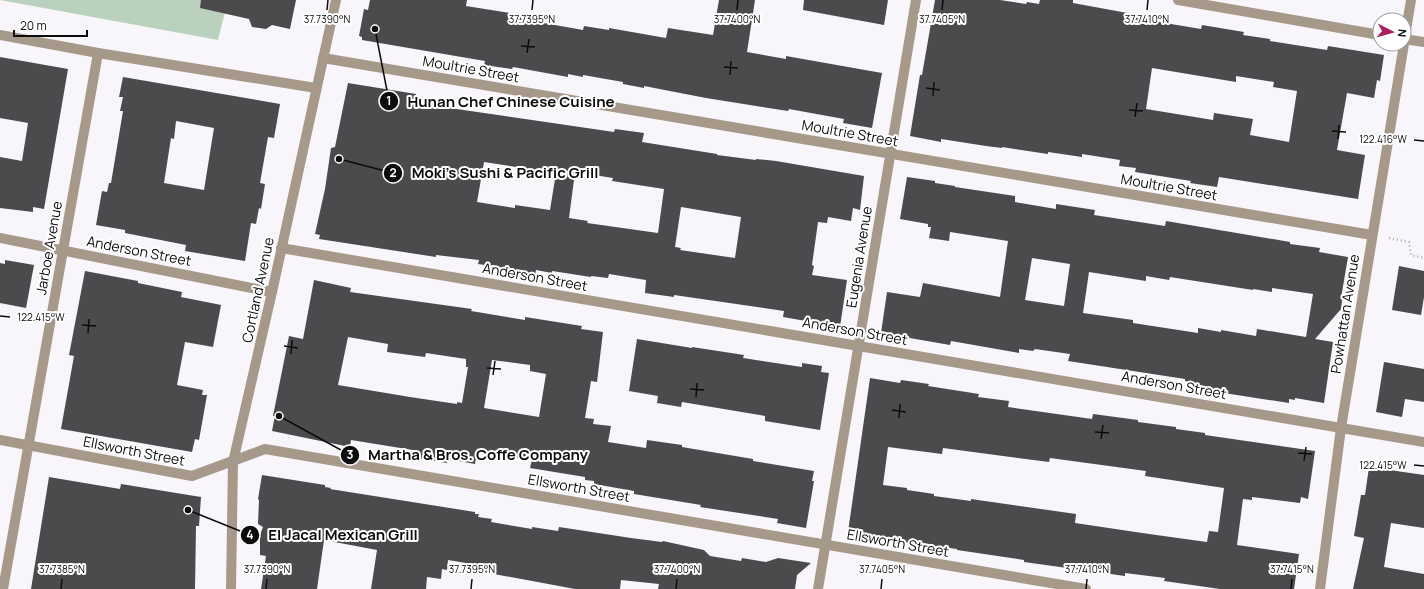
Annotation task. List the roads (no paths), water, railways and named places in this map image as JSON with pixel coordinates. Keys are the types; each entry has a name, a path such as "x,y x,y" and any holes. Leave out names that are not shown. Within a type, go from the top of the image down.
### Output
{"street":[{"name":"Cortland Avenue","path":"231,589 232,462 272,292 336,0"},
{"name":"Eugenia Avenue","path":"818,589 916,0"},
{"path":"1178,0 1372,34"},
{"name":"Powhattan Avenue","path":"1409,12 1411,0"},
{"path":"0,35 98,53 316,88"},
{"path":"1412,40 1424,42"},
{"name":"Powhattan Avenue","path":"1320,589 1341,428 1402,52"},
{"name":"Jarboe Avenue","path":"3,589 98,53"},
{"name":"Moultrie Street","path":"323,58 1372,235"},
{"name":"Anderson Street","path":"0,238 272,292"},
{"name":"Anderson Street","path":"281,248 1424,442"},
{"name":"Ellsworth Street","path":"0,440 192,476 266,449 1086,589"}],"place":[{"name":"Hunan Chef Chinese Cuisine","path":"375,29"},
{"name":"Moki's Sushi & Pacific Grill","path":"339,159"},
{"name":"Martha & Bros. Coffe Company","path":"279,416"},
{"name":"El Jacal Mexican Grill","path":"188,510"}]}
